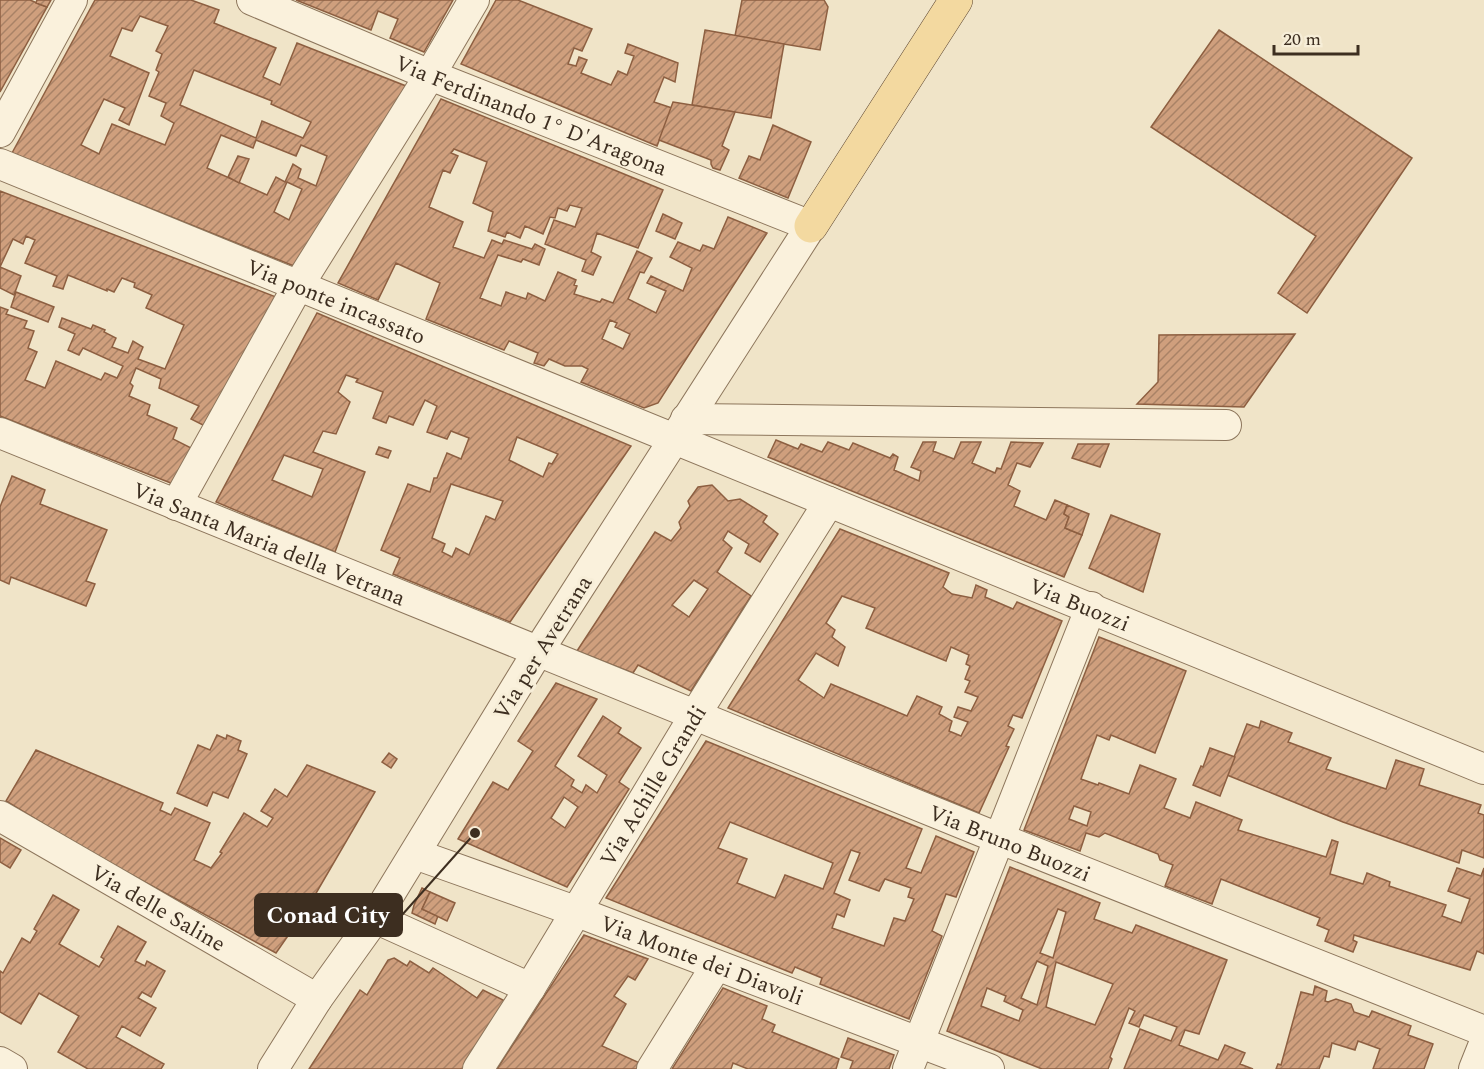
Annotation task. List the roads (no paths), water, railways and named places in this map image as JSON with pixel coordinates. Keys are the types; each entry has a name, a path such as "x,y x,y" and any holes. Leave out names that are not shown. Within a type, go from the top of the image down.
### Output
{"main road":[{"path":"811,226 956,0"}],"street":[{"path":"0,132 72,0"},
{"name":"Via Ferdinando 1° D'Aragona","path":"252,0 430,75 811,226"},
{"path":"176,506 297,286 430,75 474,0"},
{"name":"Via ponte incassato","path":"0,164 297,286 680,429"},
{"name":"Via per Avetrana","path":"273,1069 317,999 375,918 537,653 811,226"},
{"path":"680,429 1226,425"},
{"name":"Via Buozzi","path":"680,429 829,502 1484,769"},
{"name":"Via Santa Maria della Vetrana","path":"0,433 537,653"},
{"name":"Via Achille Grandi","path":"478,1069 530,988 695,715 829,502"},
{"path":"908,1069 1091,608"},
{"name":"Via Bruno Buozzi","path":"537,653 998,839 1484,1031"},
{"name":"Via delle Saline","path":"0,816 317,999"},
{"name":"Via Monte dei Diavoli","path":"415,854 576,911 989,1069"},
{"path":"375,918 530,988"},
{"path":"652,1069 716,966"},
{"path":"1474,1069 1484,1044"},
{"path":"0,1062 12,1069"}],"place":[{"name":"Conad City","path":"475,833"}]}
